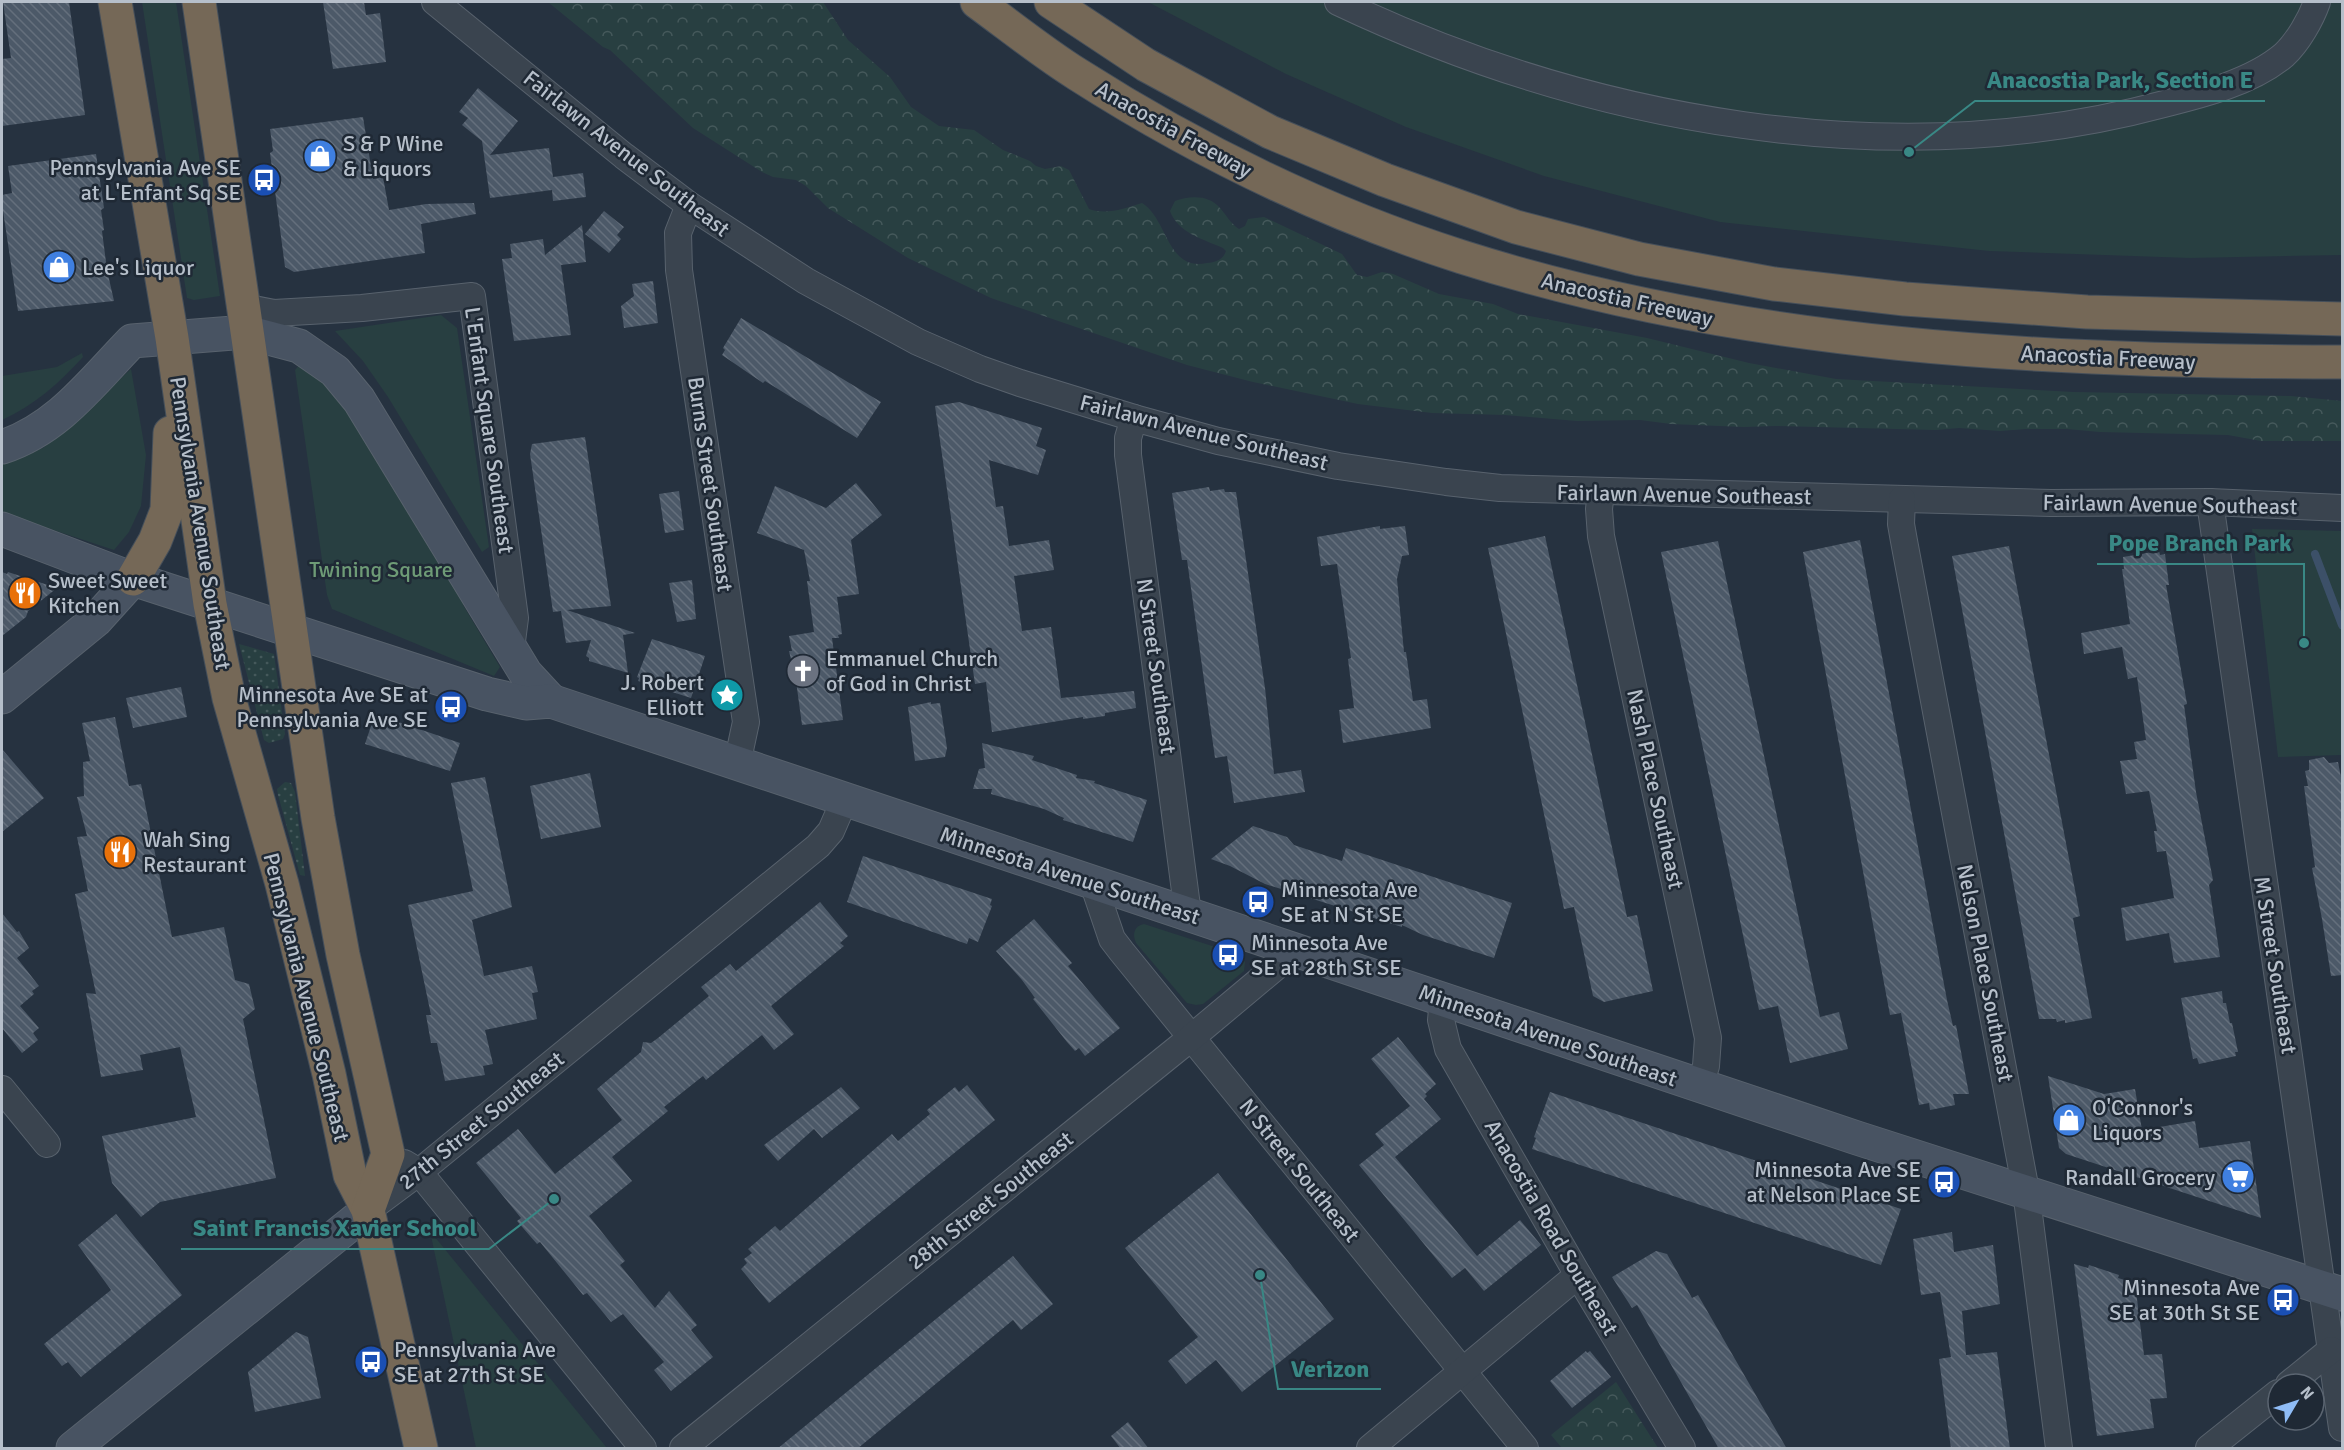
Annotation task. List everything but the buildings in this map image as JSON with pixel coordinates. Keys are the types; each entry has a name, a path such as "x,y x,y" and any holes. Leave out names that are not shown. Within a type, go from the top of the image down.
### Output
{"highway":[{"name":"Pennsylvania Avenue Southeast","path":"115,2 172,338 210,604 229,698 282,884 329,1074 350,1176 368,1210 421,1449"},
{"name":"Pennsylvania Avenue Southeast","path":"199,2 318,818 343,955 388,1154"},
{"name":"Anacostia Freeway","path":"977,2 1074,73 1160,124 1251,172 1366,223 1461,257 1579,290 1713,319 1848,339 2025,353 2204,362 2343,362"},
{"name":"Anacostia Freeway","path":"1051,2 1146,65 1270,132 1385,180 1516,227 1639,260 1774,284 1905,299 2087,312 2343,319"},
{"path":"133,579 154,541 167,510 172,338"},
{"path":"368,1210 388,1154"}],"main road":[{"name":"Minnesota Avenue Southeast","path":"2,447 36,432 69,408 132,341 172,338 245,319 299,345 320,359 348,385 526,674 550,701"},
{"name":"Minnesota Avenue Southeast","path":"2,528 133,579 487,694 526,703 550,701 1700,1085 2333,1291"},
{"path":"2,697 96,620 133,579"},
{"name":"27th Street Southeast","path":"74,1449 368,1210"}],"street":[{"name":"Fairlawn Avenue Southeast","path":"435,2 624,156 689,205 806,281 918,342 980,369 1134,418 1258,450 1378,473 1500,488 2051,503 2210,502 2343,508"},
{"path":"1338,2 1402,32 1461,54 1513,72 1620,102 1726,123 1789,132 1971,137 2053,129 2118,117 2204,94 2240,80 2285,54 2313,12 2317,2"},
{"name":"Burns Street Southeast","path":"689,205 678,233 679,270 746,723 736,764"},
{"name":"L'Enfant Square Southeast","path":"245,319 274,313 362,308 472,296 515,618 511,649"},
{"name":"N Street Southeast","path":"1134,418 1128,438 1128,454 1188,914"},
{"name":"Nash Place Southeast","path":"1601,492 1599,509 1601,536 1708,1038 1706,1066 1700,1085"},
{"name":"Nelson Place Southeast","path":"1902,499 1901,524 1904,541 2026,1191 2059,1449"},
{"name":"M Street Southeast","path":"2210,502 2333,1291 2331,1350 2343,1428"},
{"name":"27th Street Southeast","path":"368,1210 419,1172 818,846 831,831 844,801"},
{"name":"N Street Southeast","path":"1093,883 1112,939 1525,1449"},
{"name":"28th Street Southeast","path":"682,1449 1192,1037 1296,950"},
{"name":"Anacostia Road Southeast","path":"1443,999 1441,1020 1448,1049 1578,1275 1682,1449"},
{"path":"2,1089 47,1144"},
{"path":"388,1154 419,1172 643,1449"},
{"path":"1370,1449 1578,1275"},
{"path":"2304,1372 2331,1350"},
{"path":"2209,1449 2266,1403"}],"green space":[{"path":"142,2 176,2 220,296 194,300 187,298"},
{"path":"548,2 823,2 848,40 890,77 911,107 939,126 974,130 1003,150 1030,161 1036,166 1045,169 1061,166 1069,170 1089,209 1108,211 1142,203 1158,220 1176,252 1184,260 1194,264 1216,261 1223,257 1226,251 1185,230 1174,219 1170,211 1175,201 1198,197 1215,203 1239,229 1245,226 1248,219 1264,217 1342,254 1357,275 1367,277 1382,272 1393,274 1439,294 1493,304 1518,314 1647,338 1749,363 1836,379 2073,392 2291,396 2342,401 2342,441 2261,441 2228,435 2067,429 2000,431 1959,428 1936,430 1744,427 1671,424 1640,420 1577,421 1505,415 1432,413 1358,404 1253,382 1187,365 991,298 908,258 828,208 806,186 796,180 773,177 762,172 693,128 610,50 603,47"},
{"path":"1148,2 2342,2 2342,255 2190,258 1989,251 1720,222 1544,176 1406,127 1286,74"},
{"name":"Twining Square","path":"441,315 457,328 489,547 482,552 388,397 363,361 335,331"},
{"path":"82,353 83,357 46,393 2,420 2,376 57,367"},
{"name":"Twining Square","path":"302,362 338,390 468,602 463,605 500,667 494,676 332,609 327,595 295,370"},
{"path":"131,369 146,455 141,506 129,532 114,550 2,513 2,461 43,448"},
{"path":"2252,529 2342,531 2342,755 2278,757"},
{"path":"239,644 274,654 285,734 283,739 269,743 264,740"},
{"path":"285,782 291,783 295,792 305,876 300,875 278,795 277,789"},
{"path":"1144,924 1240,955 1245,962 1244,971 1203,1004 1187,1003 1136,943 1135,931"},
{"path":"430,1231 607,1448 476,1448"},
{"path":"1616,1382 1658,1448 1562,1448 1551,1435"}],"waterway":[{"path":"2315,554 2342,625"}],"place":[{"name":"Anacostia Park, Section E","path":"1909,152"},
{"name":"S & P Wine & Liquors","path":"320,156"},
{"name":"Pennsylvania Ave SE at L'Enfant Sq SE","path":"264,180"},
{"name":"Lee's Liquor","path":"59,267"},
{"name":"Sweet Sweet Kitchen","path":"25,593"},
{"name":"Pope Branch Park","path":"2304,643"},
{"name":"Emmanuel Church of God in Christ","path":"803,671"},
{"name":"J. Robert Elliott","path":"727,695"},
{"name":"Minnesota Ave SE at Pennsylvania Ave SE","path":"451,707"},
{"name":"Wah Sing Restaurant","path":"120,852"},
{"name":"Minnesota Ave SE at N St SE","path":"1258,902"},
{"name":"Minnesota Ave SE at 28th St SE","path":"1228,955"},
{"name":"O'Connor's Liquors","path":"2069,1120"},
{"name":"Randall Grocery","path":"2238,1177"},
{"name":"Minnesota Ave SE at Nelson Place SE","path":"1944,1182"},
{"name":"Saint Francis Xavier School","path":"554,1199"},
{"name":"Verizon","path":"1260,1275"},
{"name":"Minnesota Ave SE at 30th St SE","path":"2283,1300"},
{"name":"Pennsylvania Ave SE at 27th St SE","path":"371,1362"}]}
